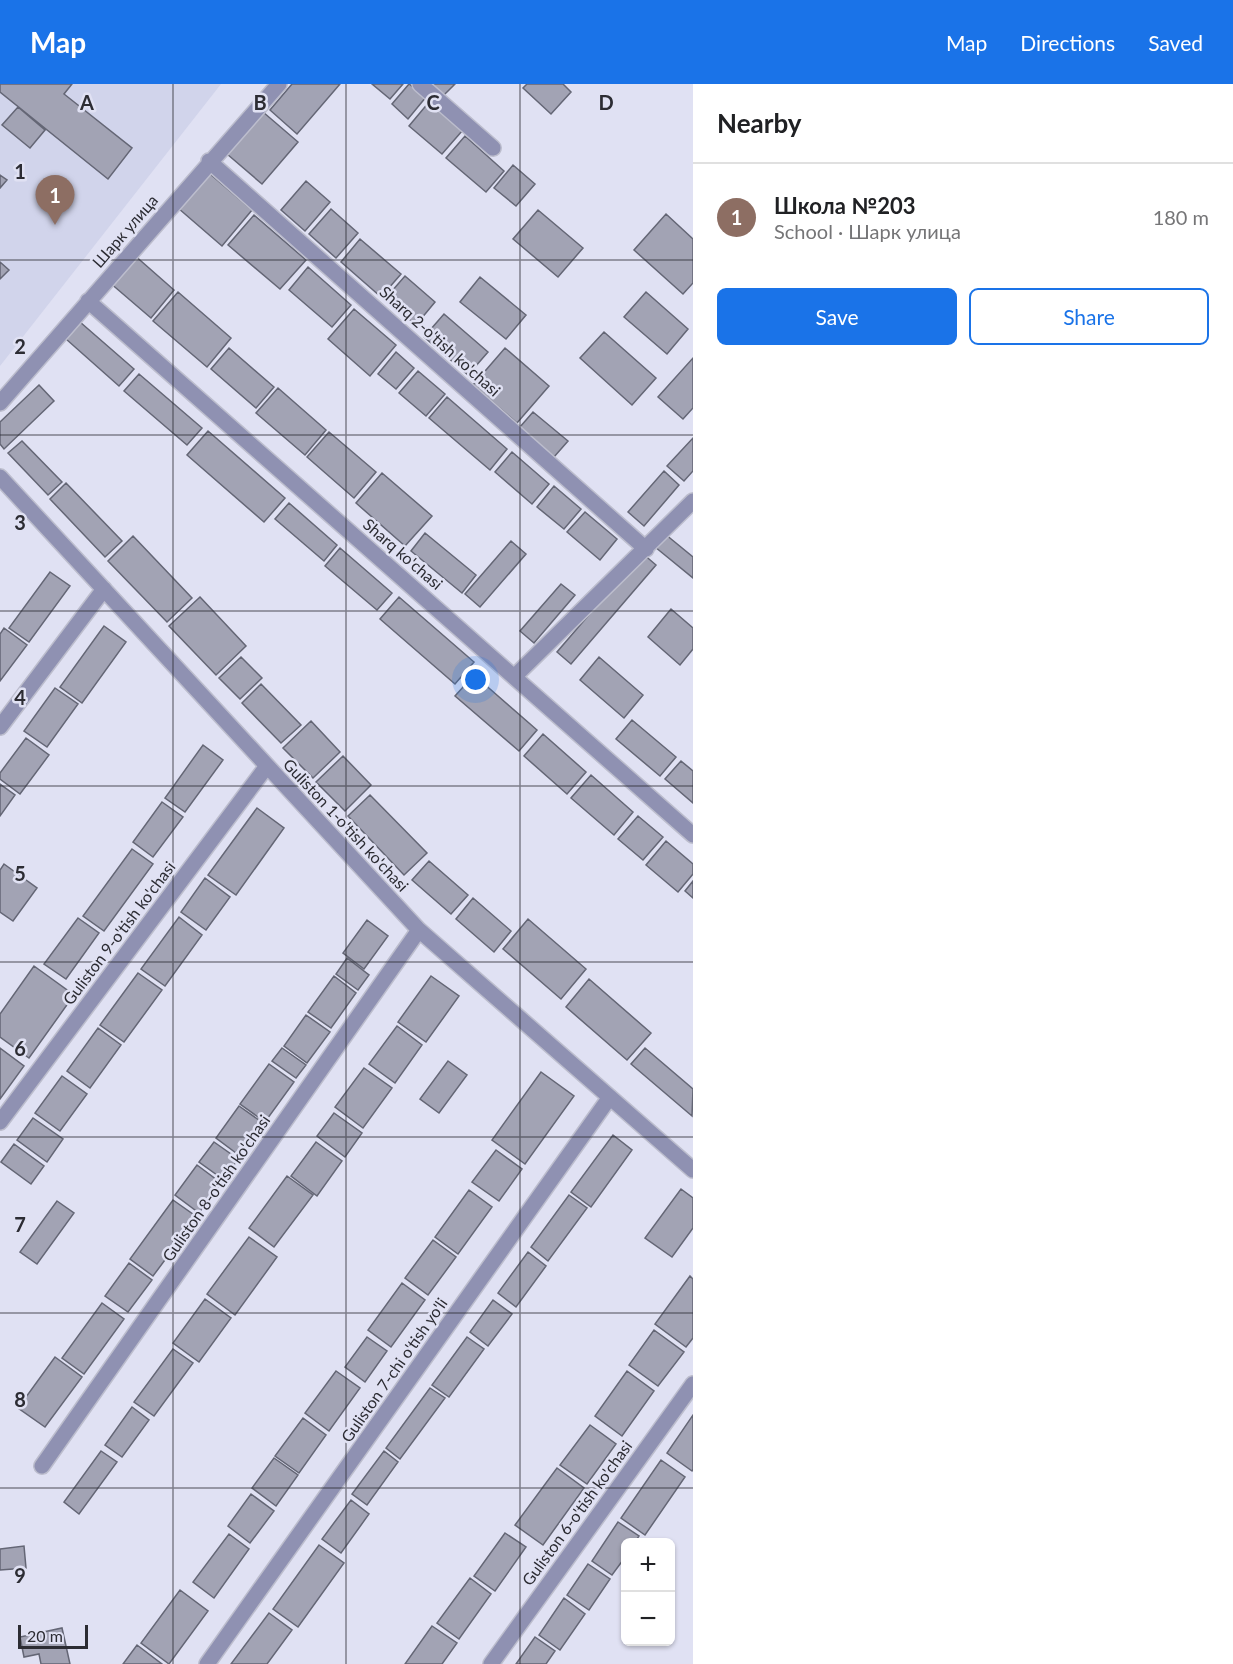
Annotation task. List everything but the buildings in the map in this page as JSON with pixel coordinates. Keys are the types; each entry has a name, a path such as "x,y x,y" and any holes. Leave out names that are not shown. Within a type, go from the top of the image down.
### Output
{"street":[{"name":"Шарк улица","path":"0,403 209,161 279,84"},
{"path":"420,84 493,148"},
{"name":"Sharq 2-o'tish ko'chasi","path":"209,161 646,549"},
{"name":"Sharq ko'chasi","path":"88,301 693,835"},
{"name":"Guliston 1-o'tish ko'chasi","path":"0,477 419,930 693,1170"},
{"path":"514,677 693,501"},
{"path":"0,727 104,589"},
{"name":"Guliston 9-o'tish ko'chasi","path":"0,1122 267,766"},
{"name":"Guliston 8-o'tish ko'chasi","path":"42,1466 419,930"},
{"name":"Guliston 7-chi o'tish yo'li","path":"207,1664 610,1097"},
{"name":"Guliston 6-o'tish ko'chasi","path":"491,1664 693,1383"}],"shaded area":[{"path":"0,84 221,84 0,366"}],"place":[{"name":"Школа №203","path":"55,225"}]}
